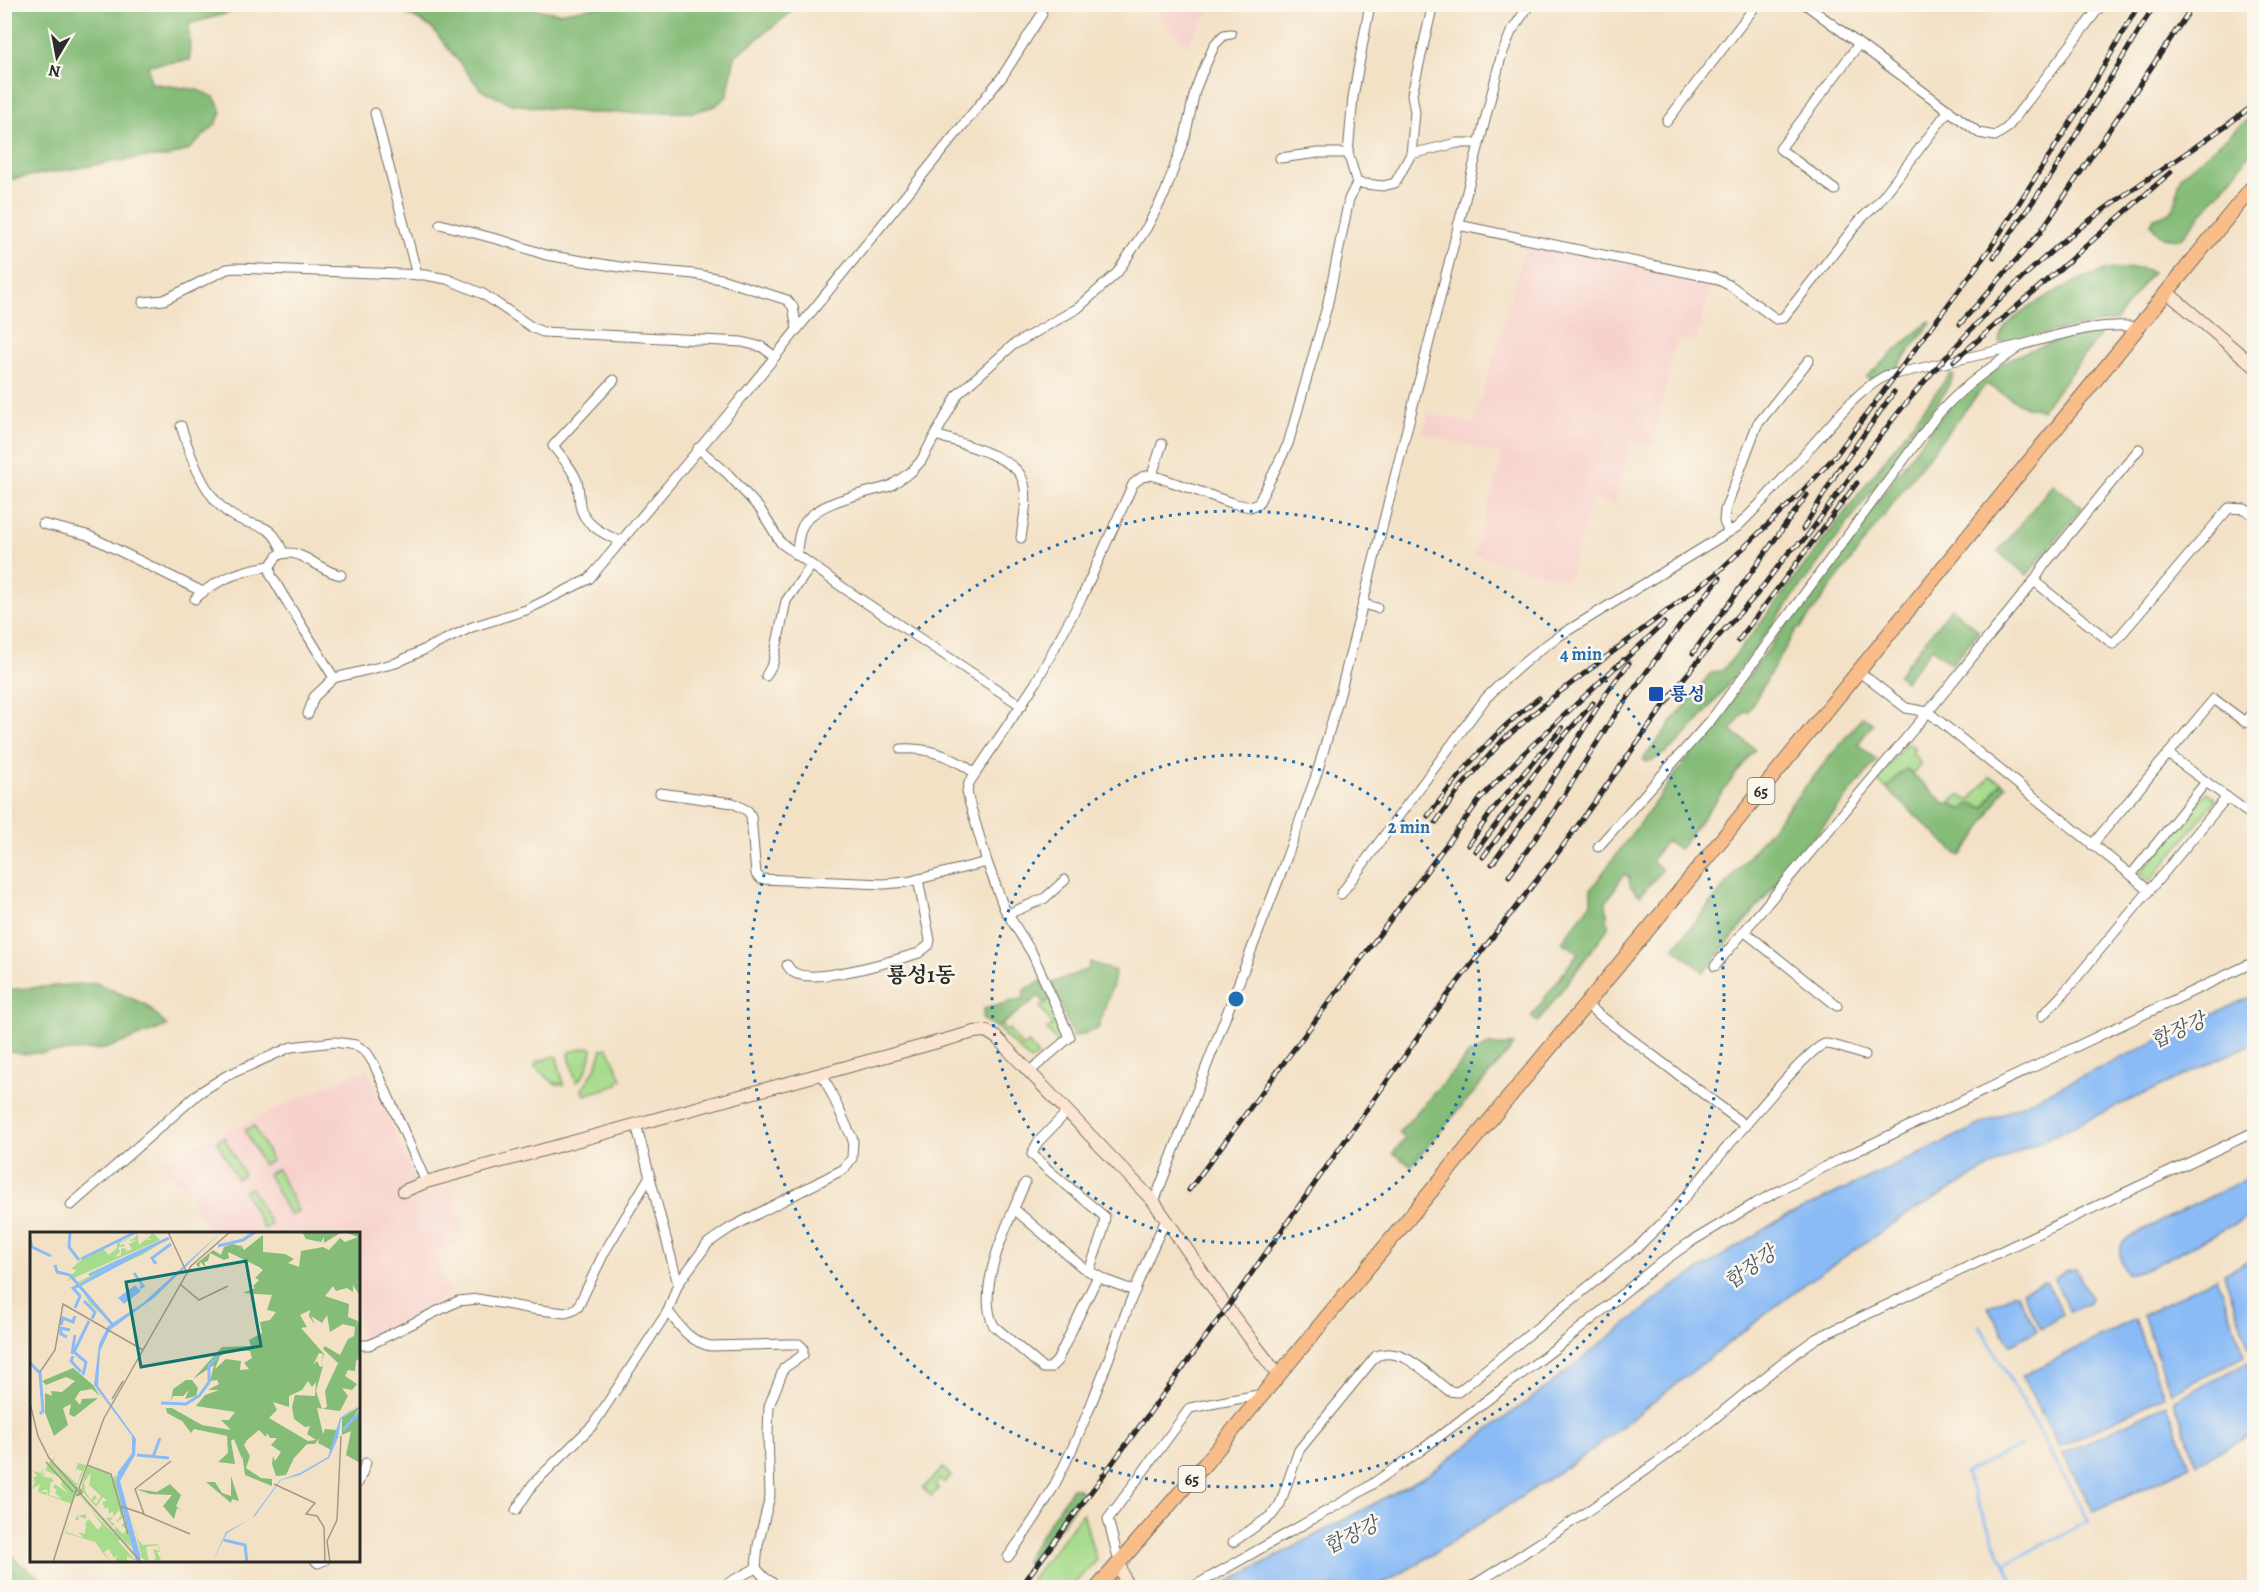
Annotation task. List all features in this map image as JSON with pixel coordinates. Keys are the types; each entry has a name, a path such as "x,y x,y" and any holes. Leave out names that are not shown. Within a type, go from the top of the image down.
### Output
{"main road":[{"name":"65","path":"1096,1587 1263,1394 1858,671 2254,185"},
{"path":"2167,292 2254,366"},
{"path":"404,1191 426,1182 636,1124 974,1032 986,1031 997,1038 1030,1071 1154,1202 1227,1308 1278,1375"},
{"path":"1119,1562 1127,1587"}],"street":[{"path":"1030,1071 1070,1037 1032,953 1008,914 987,862 967,791 975,773 1022,706 1082,597 1133,484 1142,477 1152,475 1232,503 1250,507 1258,504 1289,443 1327,307 1349,199 1357,183 1348,153 1353,97 1370,4"},
{"path":"1357,183 1383,186 1395,183 1411,154 1415,113 1412,94 1433,4"},
{"path":"1154,1202 1317,773 1340,694 1501,57 1511,32 1530,4"},
{"path":"1667,121 1757,4"},
{"path":"1808,5 1979,133 1995,136 2001,134 2102,4"},
{"path":"308,714 314,697 325,684 334,678 385,667 472,627 538,605 589,579 726,417 1002,77 1042,14"},
{"path":"796,555 800,530 814,511 899,481 921,461 958,394 1013,345 1078,308 1116,273 1147,227 1176,166 1195,91 1215,45 1224,35 1231,34"},
{"path":"1834,190 1780,149 1859,44"},
{"path":"1458,225 1713,278 1725,282 1776,319 1780,319 1860,220 1878,204 1949,110"},
{"path":"375,113 417,275"},
{"path":"1411,154 1457,143 1479,143"},
{"path":"1280,158 1318,153 1348,153"},
{"path":"440,224 546,255 626,268 694,274 721,279 787,300 793,307 796,329"},
{"path":"144,302 164,300 227,269 236,268 417,275 447,279 462,284 483,294 533,328 543,332 742,342 762,347 774,356"},
{"path":"1341,894 1486,698 1498,686 1533,653 1729,532 1761,504 1851,401 1870,384 1885,376 2024,344 2057,334 2107,325 2138,327"},
{"path":"1598,847 1711,720 1934,418 1972,380 2024,344"},
{"path":"1729,532 1724,522 1725,510 1757,425 1809,360"},
{"path":"615,380 553,446 574,475 580,508 588,521 600,532 621,542"},
{"path":"181,426 190,456 221,507 230,514 265,527 272,532 278,538 283,553"},
{"path":"936,435 993,456 1017,471 1023,479 1025,490 1020,538"},
{"path":"1152,475 1162,444"},
{"path":"698,448 727,473 753,502 782,543 796,555 1022,706"},
{"path":"1715,966 1928,712 2139,449"},
{"path":"2034,581 2113,644 2229,508 2245,509 2254,516"},
{"path":"43,524 87,535 199,596 247,569 270,566"},
{"path":"334,678 271,575 270,566 277,556 289,552 301,555 330,573 341,575"},
{"path":"766,676 773,663 786,601 810,566"},
{"path":"1363,604 1377,608"},
{"path":"1858,671 1906,708 1928,712 2148,890"},
{"path":"2092,845 2214,699 2245,722 2254,710"},
{"path":"901,749 914,748 933,751 958,760 975,773"},
{"path":"2168,754 2254,817"},
{"path":"2131,875 2206,782"},
{"path":"956,793 967,791"},
{"path":"660,794 733,803 748,811 751,816 756,874 761,879 884,884 918,879 987,862"},
{"path":"2042,1016 2063,994 2227,797"},
{"path":"787,965 794,973 810,977 838,974 919,953 929,945 930,940 918,879"},
{"path":"1008,914 1045,898 1065,880"},
{"path":"1744,931 1837,1006"},
{"path":"1191,1587 1362,1491 1420,1451 1689,1243 1754,1204 1840,1159 2254,962"},
{"path":"1585,1004 1746,1126"},
{"path":"71,1206 212,1083 291,1047 334,1042 356,1045 367,1053 426,1182"},
{"path":"1233,1542 1272,1515 1280,1504 1299,1450 1376,1356 1387,1353 1402,1356 1449,1391 1458,1392 1641,1244 1667,1218 1790,1074 1817,1048 1825,1044 1832,1045 1865,1056"},
{"path":"516,1510 533,1484 593,1425 668,1311 678,1284 708,1243 730,1228 844,1169 852,1158 853,1140 822,1073"},
{"path":"1068,1111 1038,1142 1032,1154 1105,1217 1103,1231 1089,1271"},
{"path":"636,1124 678,1284"},
{"path":"1469,1587 1603,1500 1817,1338 2254,1132"},
{"path":"360,1345 369,1344 458,1301 469,1299 566,1313 572,1311 578,1307 604,1253 650,1176"},
{"path":"1025,1183 1002,1232 995,1255 990,1287 989,1317 993,1326 1043,1368 1050,1368 1057,1361 1098,1276"},
{"path":"1014,1209 1089,1271 1135,1291"},
{"path":"1008,1557 1035,1520 1060,1476 1166,1220"},
{"path":"668,1311 691,1338 702,1344 711,1346 799,1344 803,1348 803,1355 784,1368 770,1407 768,1421 770,1496 756,1568 764,1577 780,1587"},
{"path":"1119,1562 1108,1519 1190,1408 1263,1394"},
{"path":"360,1478 366,1463"},
{"path":"719,1587 756,1568"}],"shaded area":[{"path":"1150,5 1214,5 1187,45"},
{"path":"1526,243 1711,282 1697,342 1676,338 1654,445 1631,444 1614,504 1592,498 1568,581 1474,554 1503,455 1423,433 1428,412 1474,423"},
{"path":"367,1068 421,1193 450,1186 466,1240 433,1253 450,1295 367,1340 360,1340 360,1232 207,1232 186,1190 160,1161"}],"green space":[{"path":"5,4 273,5 235,11 189,24 190,60 148,65 151,83 197,90 214,97 222,112 214,126 188,150 167,157 143,157 5,180"},
{"path":"613,4 797,5 789,14 735,56 727,96 715,106 693,112 588,113 512,104 481,90 432,28 395,7 386,5 513,5 558,13"},
{"path":"2254,114 2254,150 2181,239 2171,239 2160,235 2151,224 2154,218 2164,215 2174,207 2181,176"},
{"path":"2141,268 2152,272 2116,320 2015,341 1999,342 2003,331 2012,320 2060,289 2103,271"},
{"path":"1929,321 1931,323 1894,371 1869,380 1866,377"},
{"path":"2088,333 2100,335 2042,410 2026,407 1986,384 1916,472 1800,629 1797,628 1748,712 1745,711 1731,730 1755,749 1679,849 1666,841 1652,860 1662,870 1640,896 1630,886 1629,877 1624,874 1606,902 1608,928 1538,1022 1531,1017 1578,953 1562,942 1591,903 1591,889 1936,422 1970,386 2001,364 2043,345"},
{"path":"1950,374 1954,375 1945,392 1724,690 1678,742 1656,758 1646,762 1643,759 1710,674 1723,670 1750,637"},
{"path":"2053,484 2082,507 2027,575 1998,552"},
{"path":"1951,608 1979,631 1952,664 1932,648 1905,681 1898,675"},
{"path":"1863,716 1873,724 1858,744 1877,760 1704,972 1674,948"},
{"path":"1907,742 1915,748 1912,754 1918,759 1920,765 1913,774 1907,769 1901,773 1887,789 1877,780"},
{"path":"1907,769 1944,803 1950,803 1962,810 1971,803 1984,808 2001,782 2006,785 1978,833 1961,856 1887,789 1900,773"},
{"path":"1990,777 2001,782 1984,808 1973,805 1962,811 1950,803 1959,795 1967,800 1971,799"},
{"path":"2207,792 2216,800 2150,881 2140,873"},
{"path":"1090,962 1115,971 1114,980 1098,1029 1073,1037 1052,983 1088,969"},
{"path":"1042,981 1050,999 1045,1003 1039,996 997,1028 982,1019 984,1009 1024,998 1024,990"},
{"path":"96,983 146,1005 167,1026 105,1049 22,1054 5,1051 5,990"},
{"path":"1050,999 1066,1037 1057,1043 1047,1030 1053,1025 1040,1007"},
{"path":"1001,1025 1006,1031 1009,1029 1022,1047 1029,1043 1038,1056 1031,1061 997,1028"},
{"path":"1489,1045 1514,1045 1411,1166 1393,1153 1405,1139 1399,1132 1469,1054"},
{"path":"589,1047 592,1049 587,1068 576,1082 570,1052"},
{"path":"608,1048 622,1079 618,1085 584,1095 582,1090 596,1067 602,1049"},
{"path":"555,1056 564,1085 554,1083 535,1067 536,1062"},
{"path":"254,1126 272,1161 263,1165 245,1130"},
{"path":"224,1137 244,1175 237,1179 217,1141"},
{"path":"277,1169 298,1211 290,1215 268,1174"},
{"path":"251,1188 271,1225 264,1229 244,1191"},
{"path":"943,1468 951,1476 944,1483 940,1479 935,1485 939,1489 931,1496 923,1488"},
{"path":"1072,1488 1079,1489 1083,1494 1032,1566 1026,1562 1030,1552"},
{"path":"1083,1513 1096,1561 1071,1587 1025,1587"},
{"path":"4,1544 17,1562 55,1587 5,1587"}],"water":[{"name":"합장강","path":"2254,995 2254,1043 2009,1156 1909,1213 1807,1282 1584,1456 1419,1563 1377,1587 1219,1587 1429,1474 1553,1382 1671,1288 1779,1220"},
{"path":"2244,1180 2251,1181 2254,1187 2254,1214 2147,1269 2127,1274 2122,1264 2120,1250 2129,1237"},
{"path":"2254,1258 2254,1352 2251,1354 2224,1274"},
{"path":"2076,1269 2091,1298 2089,1303 2070,1312 2054,1279 2064,1272"},
{"path":"2217,1277 2245,1356 2171,1393 2143,1315"},
{"path":"2044,1282 2047,1283 2063,1314 2041,1329 2022,1291"},
{"path":"2017,1294 2037,1330 2010,1345 1988,1307"},
{"path":"2135,1319 2164,1396 2060,1447 2022,1376"},
{"path":"2247,1363 2254,1385 2254,1434 2196,1463 2174,1400"},
{"path":"2167,1404 2190,1466 2094,1512 2063,1454"}],"waterway":[{"path":"1980,1326 2089,1521 2005,1564"},
{"path":"2015,1588 1965,1473 2021,1446"}],"railway":[{"path":"1436,822 1462,786 1503,740 1552,698 1717,573 1797,497 1836,455 1989,250 2083,103 2139,4"},
{"path":"1994,257 2053,173 2155,4"},
{"path":"1960,324 2039,234 2194,4"},
{"path":"1020,1588 1227,1308 1447,996 1560,850 1684,678 1757,594 1789,552 1805,539 1902,408 1977,323 2059,245 2131,190 2254,105"},
{"path":"1954,361 2171,172"},
{"path":"1835,475 1894,392"},
{"path":"1803,529 1840,467"},
{"path":"1738,641 1857,483"},
{"path":"1693,653 1807,495"},
{"path":"1509,876 1553,813 1610,722 1680,626 1720,578"},
{"path":"1618,666 1664,623"},
{"path":"1189,1190 1481,798 1523,754 1623,660"},
{"path":"1492,864 1538,802 1607,692 1629,663"},
{"path":"1428,816 1493,738 1539,698"},
{"path":"1476,851 1558,743 1593,703"},
{"path":"1468,845 1495,807 1562,728"},
{"path":"1483,857 1529,797"}],"place":[{"name":"룡성","path":"1656,694"}],"district":[{"name":"룡성1동","path":"921,975"}]}
